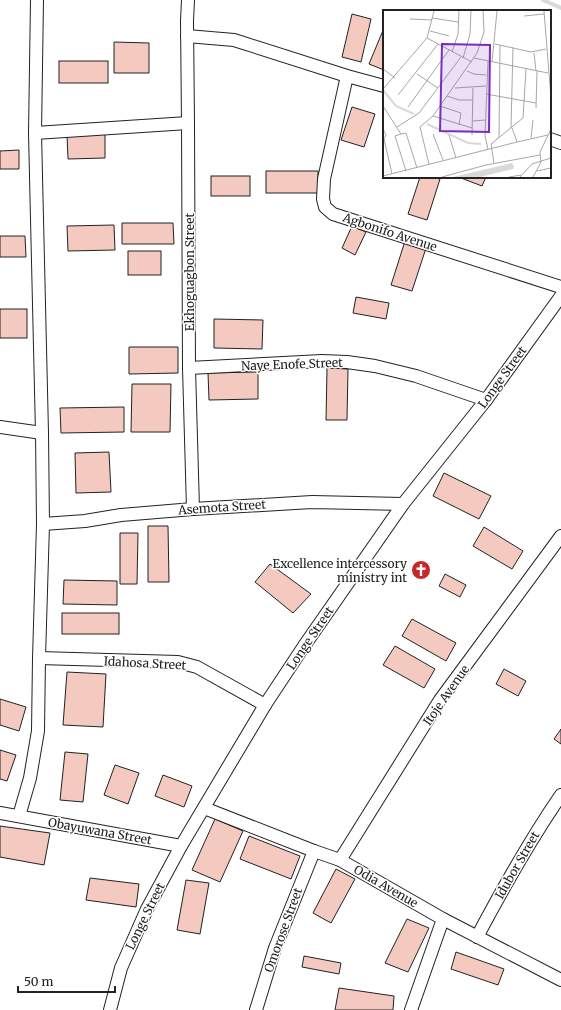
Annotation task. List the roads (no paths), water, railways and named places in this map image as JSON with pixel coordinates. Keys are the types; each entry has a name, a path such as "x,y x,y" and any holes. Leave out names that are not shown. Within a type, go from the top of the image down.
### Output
{"street":[{"path":"19,816 30,778 38,731 42,524 42,433 35,133 37,0"},
{"name":"Ekhoguagbon Street","path":"188,0 189,368 193,508"},
{"path":"187,36 234,40 347,76 383,86"},
{"name":"Agbonifo Avenue","path":"347,76 324,179 323,199 325,208 333,214 561,287"},
{"path":"35,133 188,123"},
{"path":"551,139 561,143"},
{"name":"Longe Street","path":"110,1010 121,968 147,909 181,846 265,704 403,504 486,400 561,296"},
{"name":"Naye Enofe Street","path":"189,368 322,361 347,362 375,366 416,376 486,400"},
{"path":"0,427 42,433"},
{"name":"Asemota Street","path":"42,524 85,521 121,515 193,508 312,502 403,504"},
{"name":"Itoje Avenue","path":"340,860 440,700 561,536"},
{"name":"Idahosa Street","path":"39,658 178,662 197,667 265,704"},
{"name":"Idubor Street","path":"478,937 504,887 561,795"},
{"name":"Odia Avenue","path":"204,808 340,860 443,919 561,980"},
{"name":"Obayuwana Street","path":"0,813 181,846"},
{"name":"Omorose Street","path":"256,1010 275,948 314,851"},
{"path":"411,1010 443,919"}],"waterway":[{"path":"543,0 561,8"}],"place":[{"name":"Excellence intercessory ministry int","path":"421,570"}]}
